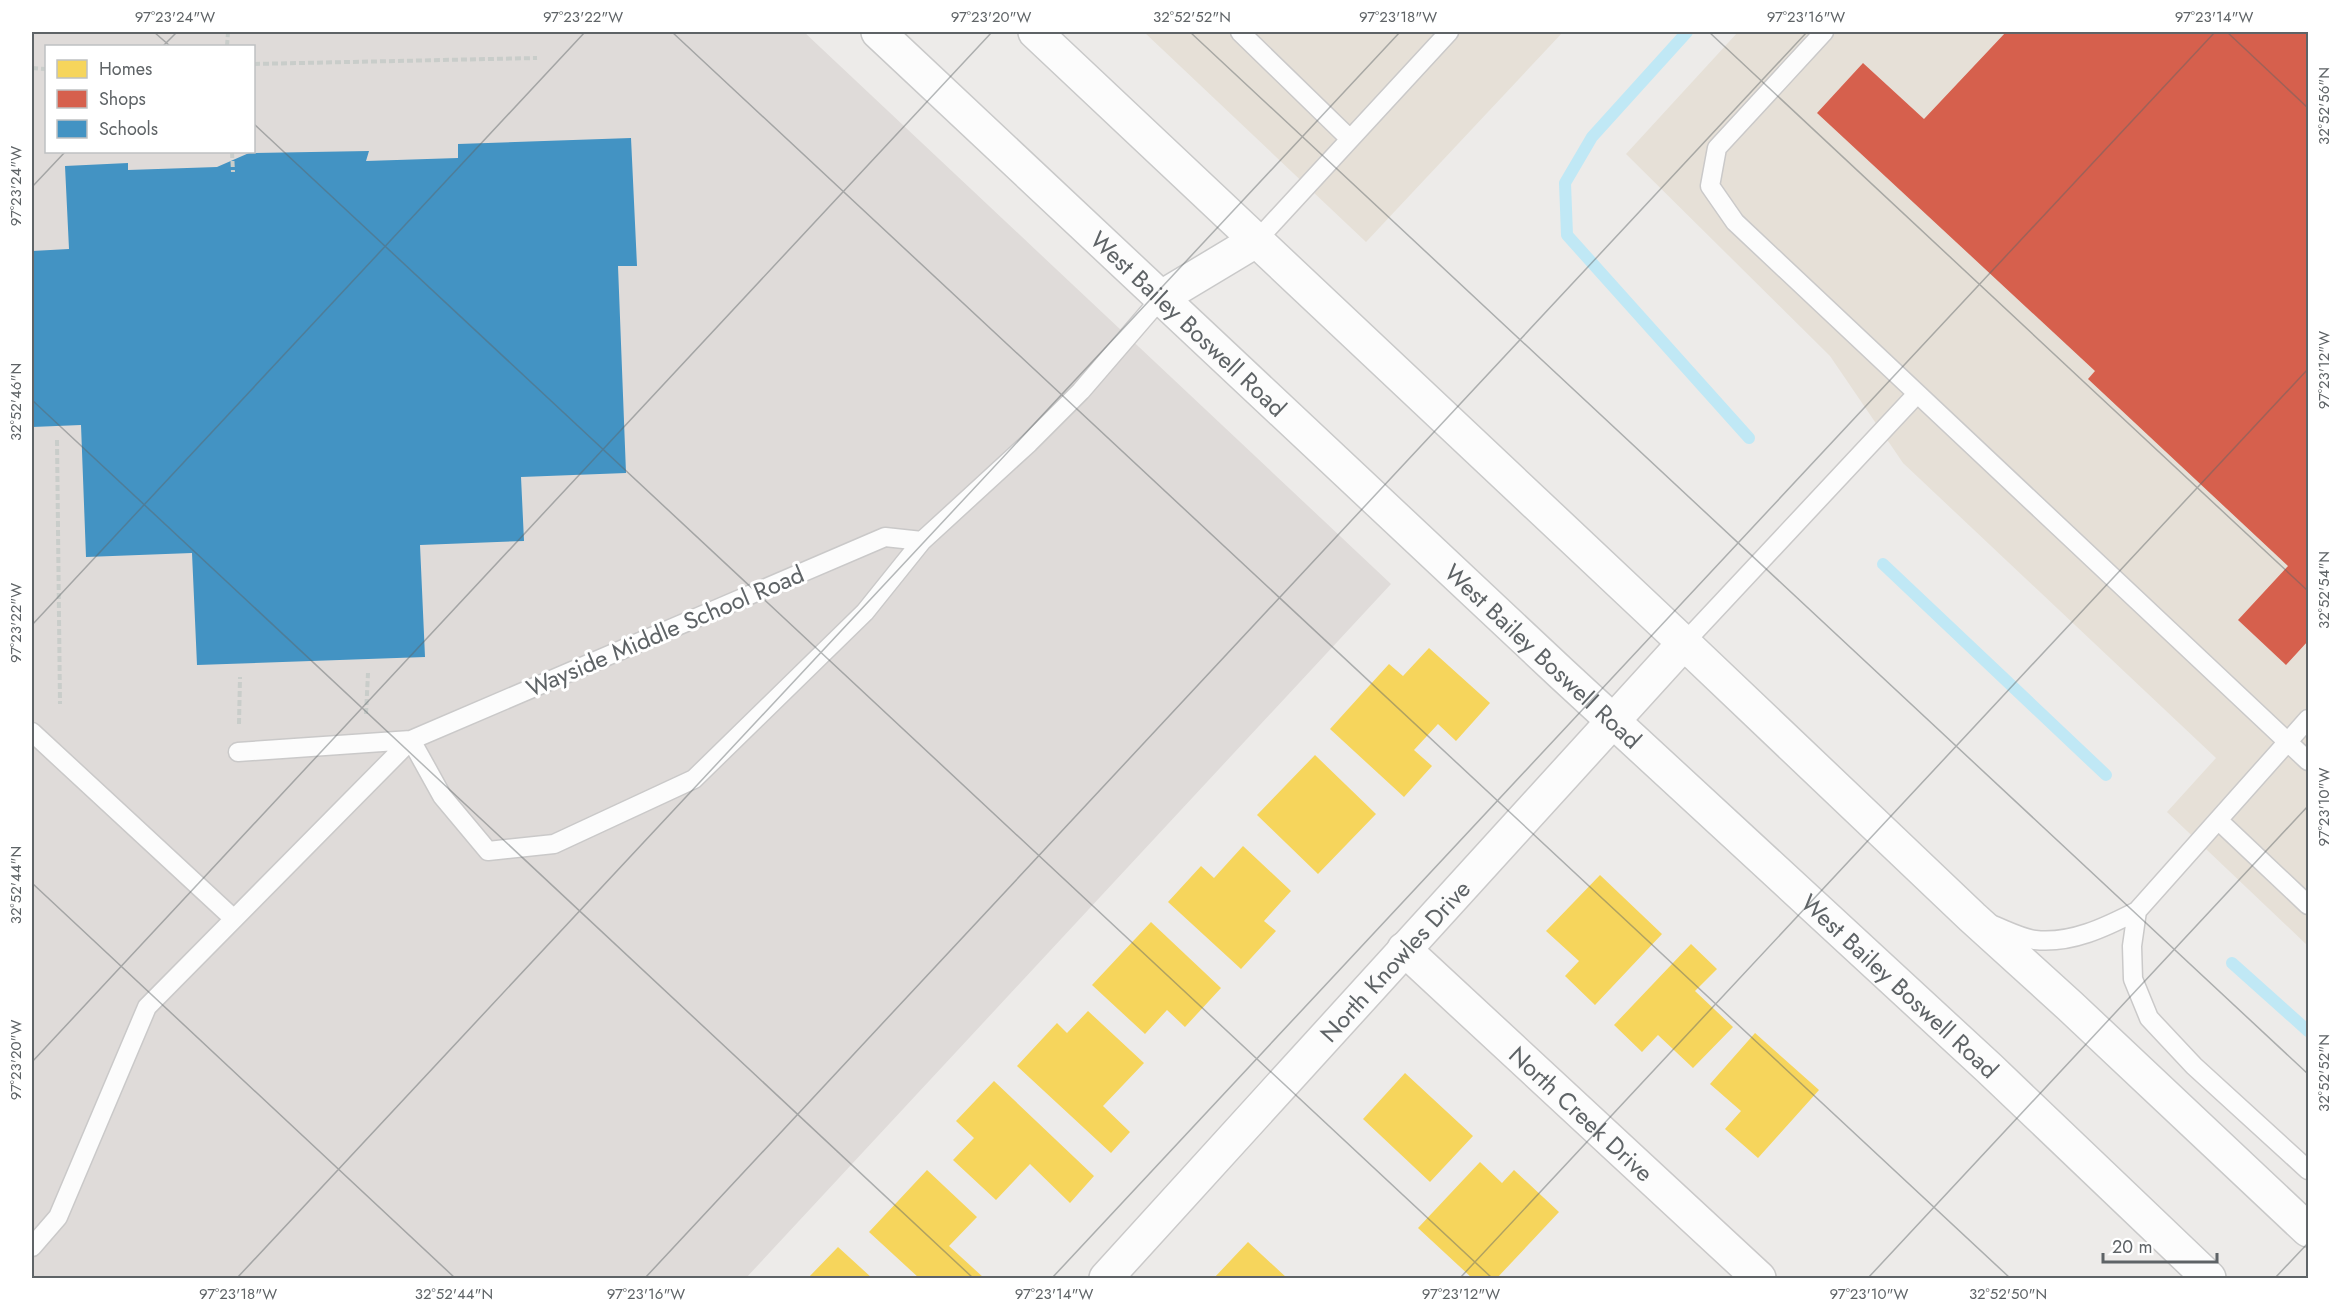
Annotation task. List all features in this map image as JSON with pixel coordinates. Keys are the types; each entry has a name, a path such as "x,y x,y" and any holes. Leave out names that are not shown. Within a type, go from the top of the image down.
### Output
{"main road":[{"name":"West Bailey Boswell Road","path":"878,32 1613,721 1989,1068 2209,1278"},
{"path":"1035,32 1972,917 2297,1220 2308,1238"},
{"path":"1162,297 1257,240"},
{"name":"North Knowles Drive","path":"1106,1278 1684,643"},
{"name":"North Creek Drive","path":"1404,949 1759,1278"}],"lane":[{"path":"1240,32 1350,139"},
{"path":"1257,240 1449,32"},
{"path":"1824,32 1717,148 1710,186 1735,222 1916,395 2308,761"},
{"path":"411,740 442,796 488,851 554,844 694,779 865,612 922,541 1029,443 1081,391 1162,297"},
{"path":"1684,643 1916,395"},
{"name":"Wayside Middle School Road","path":"411,740 885,537 922,541"},
{"path":"1972,917 2034,940 2066,939 2103,928 2137,911 2308,719"},
{"path":"32,732 234,919"},
{"path":"238,752 411,740"},
{"path":"32,1247 58,1217 147,1007 411,740"},
{"path":"2218,820 2308,905"},
{"path":"2137,911 2132,946 2133,979 2149,1018 2194,1066 2308,1170"}],"path":[{"path":"255,64 537,58"},
{"path":"231,153 233,172"},
{"path":"57,440 60,705"},
{"path":"364,743 368,673"},
{"path":"238,752 240,677"}],"shaded area":[{"path":"32,32 804,32 1391,584 746,1278 32,1278"},
{"path":"1144,32 1563,32 1366,242"},
{"path":"1738,32 2308,32 2308,946 2167,812 2216,758 1903,463 1830,356 1626,154"}],"building: Homes":[{"path":"1429,648 1490,703 1456,741 1438,724 1414,750 1432,766 1404,797 1330,729 1389,664 1403,676"},
{"path":"1315,755 1376,814 1318,874 1257,815"},
{"path":"1243,846 1291,891 1264,921 1276,931 1241,969 1168,902 1201,866 1214,878"},
{"path":"1600,875 1662,934 1595,1005 1565,976 1579,961 1546,931"},
{"path":"1151,922 1221,988 1185,1027 1167,1010 1145,1034 1092,985"},
{"path":"1691,944 1717,969 1695,991 1733,1027 1693,1068 1658,1035 1642,1052 1614,1025"},
{"path":"1088,1011 1144,1063 1103,1106 1130,1132 1111,1153 1017,1066 1057,1023 1067,1033"},
{"path":"1755,1033 1819,1090 1758,1158 1725,1129 1741,1111 1710,1084"},
{"path":"1405,1073 1473,1136 1430,1182 1363,1119"},
{"path":"994,1081 1094,1176 1070,1203 1030,1164 996,1200 953,1160 974,1138 956,1121"},
{"path":"1480,1162 1502,1183 1514,1170 1559,1212 1497,1278 1472,1278 1418,1228"},
{"path":"927,1170 977,1217 949,1246 984,1278 919,1278 869,1232"},
{"path":"1248,1242 1287,1278 1214,1278"},
{"path":"838,1247 872,1278 808,1278"}],"building: Shops":[{"path":"2006,32 2308,32 2308,641 2286,665 2238,620 2288,566 2088,379 2095,371 1817,113 1863,63 1924,119"}],"building: Schools":[{"path":"631,138 637,266 618,266 626,473 521,477 524,541 420,545 425,657 197,665 192,553 86,557 81,425 32,427 32,251 69,249 65,166 128,163 128,170 217,167 249,153 369,151 366,161 458,158 458,144"}],"waterway":[{"path":"1687,32 1592,137 1565,183 1567,235 1749,438"},
{"path":"1883,564 2106,775"},
{"path":"2232,963 2308,1031"}]}
